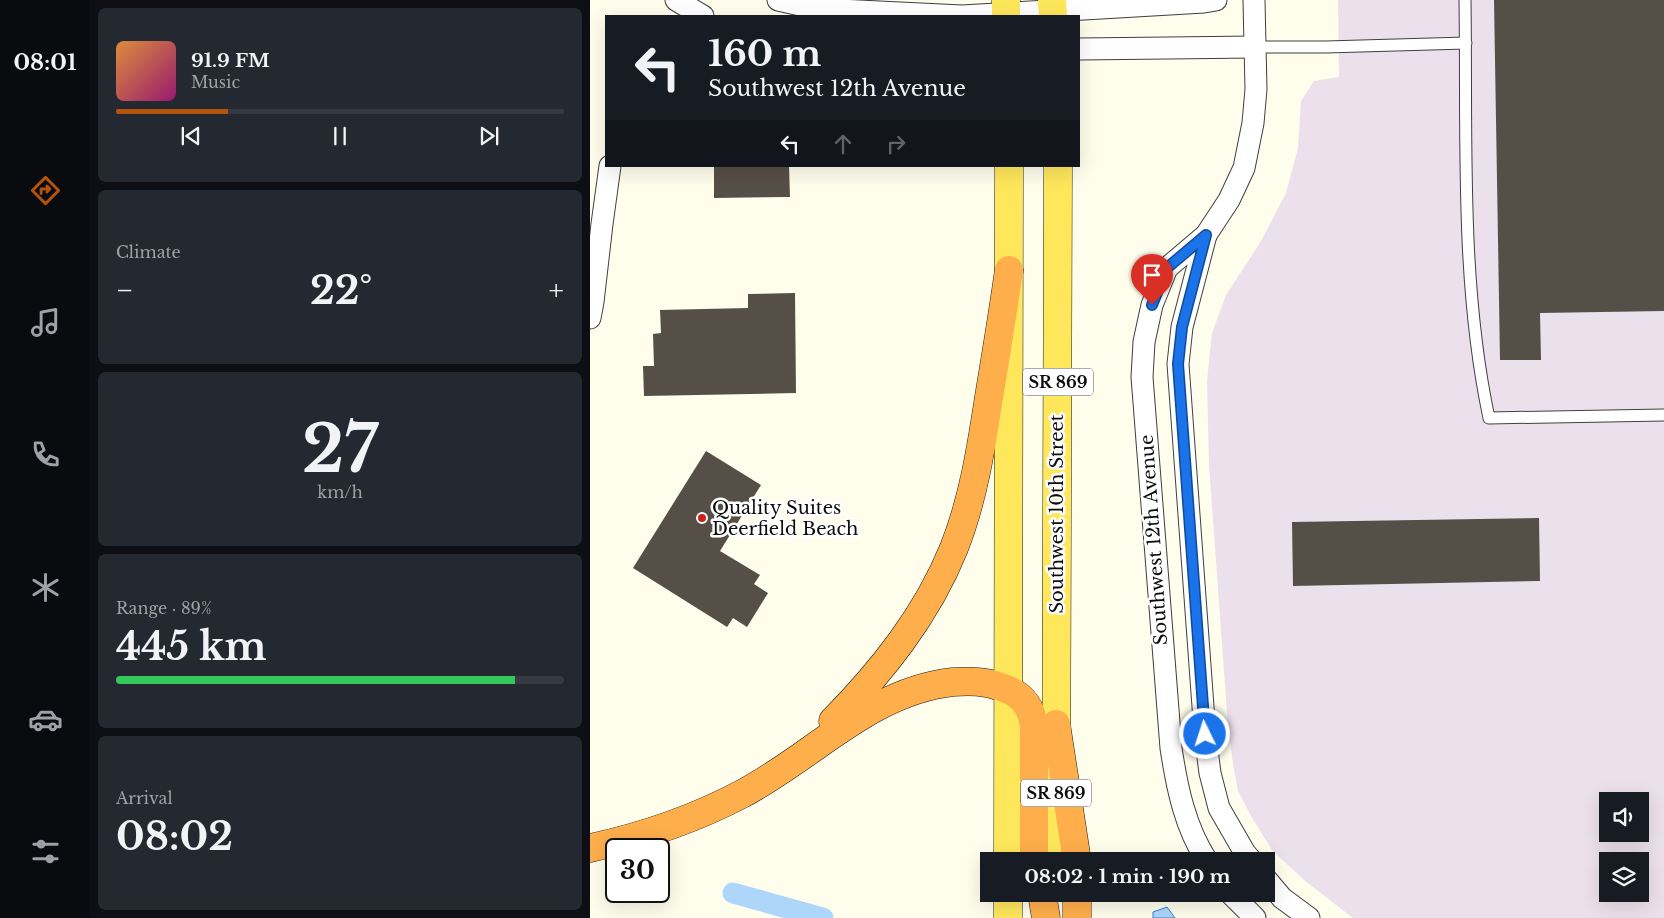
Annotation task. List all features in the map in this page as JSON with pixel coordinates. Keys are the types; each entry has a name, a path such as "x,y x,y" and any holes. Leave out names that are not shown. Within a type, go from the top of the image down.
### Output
{"highway":[{"path":"790,765 856,698 896,650 930,599 953,550 964,521 979,461 1009,270"},
{"path":"590,848 661,828 716,807 765,782 870,710 893,698 940,684 982,681 1016,693 1027,704 1033,719 1034,852"},
{"path":"1056,724 1076,852"},
{"path":"1043,902 1046,918"},
{"path":"1077,902 1077,918"}],"main road":[{"name":"SR 869","path":"1008,852 1009,167"},
{"name":"Southwest 10th Street","path":"1056,852 1058,167"},
{"path":"1008,902 1008,918"},
{"path":"1056,902 1056,918"}],"street":[{"path":"778,0 818,9 936,15"},
{"path":"969,15 1006,10 1216,0"},
{"name":"Southwest 12th Avenue","path":"1202,852 1187,822 1177,786 1171,748 1142,377 1144,342 1152,305 1167,268 1206,235 1229,200 1244,168 1253,123 1256,89 1254,0"},
{"path":"680,5 701,15"},
{"path":"1080,48 1255,47"},
{"path":"590,318 594,302 610,167"},
{"name":"Southwest 12th Avenue","path":"1206,235 1182,327 1178,364 1204,724 1210,773 1219,808 1244,852"},
{"path":"1275,890 1282,898 1309,918"},
{"path":"1239,902 1254,918"}],"lane":[{"path":"1466,0 1470,284 1481,380 1489,418 1664,415"},
{"path":"1255,47 1466,43"}],"shaded area":[{"path":"1338,0 1664,0 1664,918 1353,918 1305,881 1272,850 1238,791 1228,726 1209,465 1207,381 1212,333 1226,295 1260,243 1286,193 1298,148 1301,101 1314,81 1339,77"}],"water":[{"path":"1167,907 1175,918 1153,918 1153,912"}],"building":[{"path":"1494,0 1664,0 1664,311 1540,313 1541,360 1500,360"},
{"path":"714,167 789,167 790,197 714,198"},
{"path":"795,293 796,393 644,396 643,366 654,366 653,334 661,333 660,310 748,308 748,294"},
{"name":"Quality Suites Deerfield Beach","path":"706,451 761,485 720,551 760,575 754,584 768,593 747,627 733,618 727,627 633,568"},
{"path":"1539,518 1540,581 1293,586 1292,522"}],"waterway":[{"path":"733,893 823,918"}],"place":[{"name":"Quality Suites Deerfield Beach","path":"702,518"}],"route":[{"path":"1152,305 1167,268 1206,235 1182,327 1178,364 1205,734"}]}
